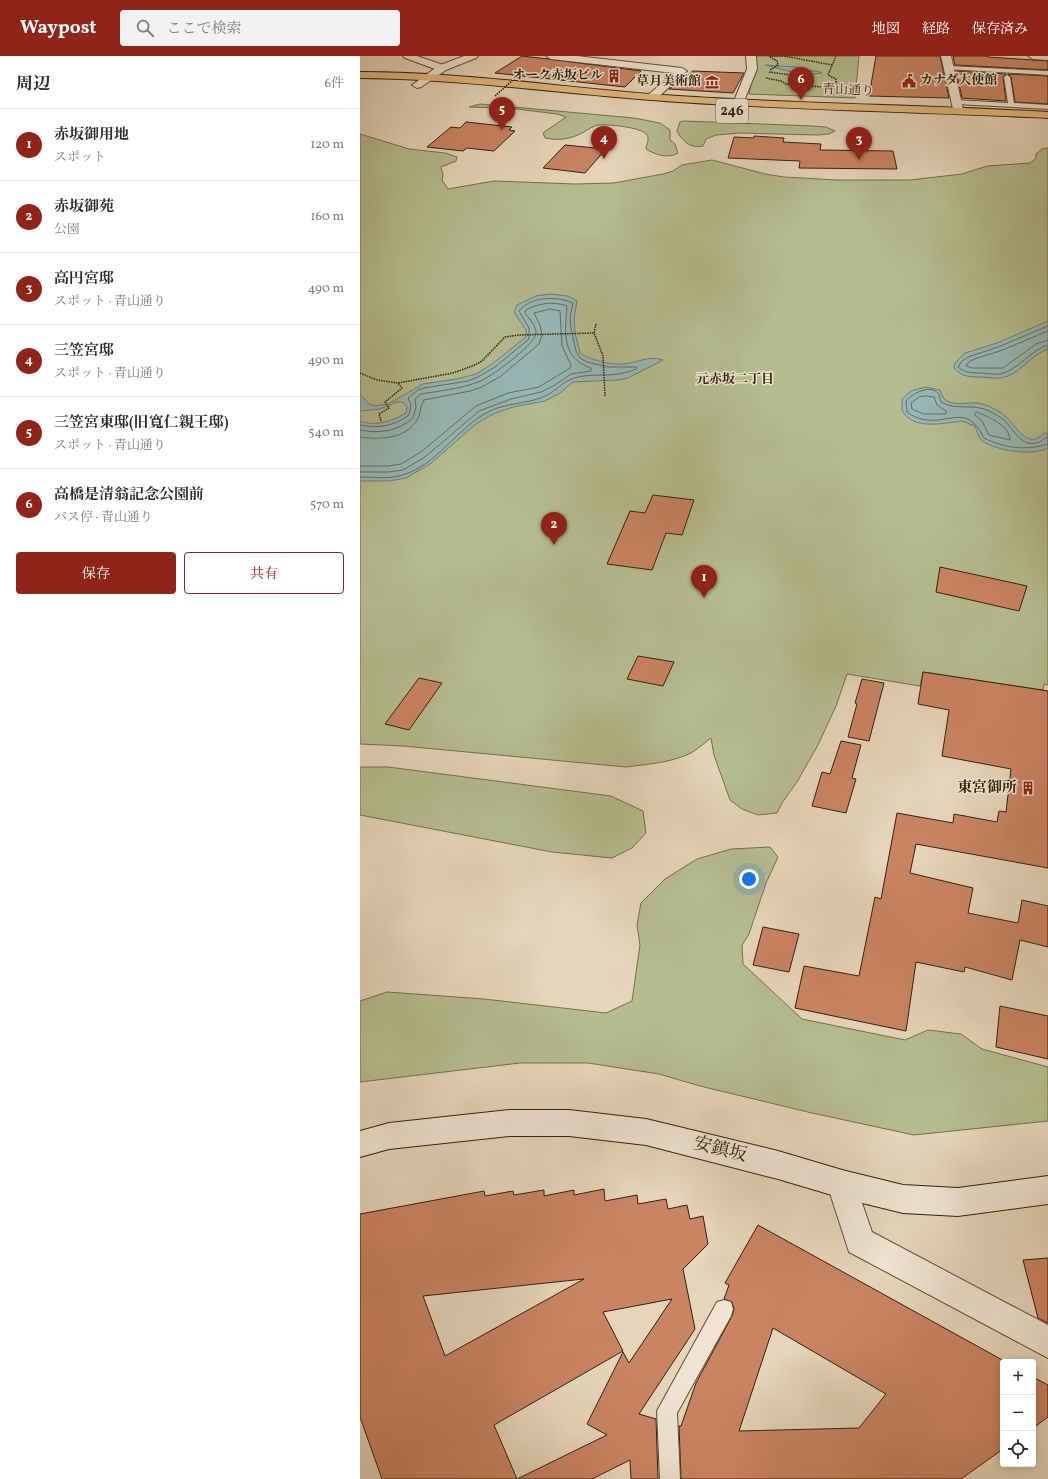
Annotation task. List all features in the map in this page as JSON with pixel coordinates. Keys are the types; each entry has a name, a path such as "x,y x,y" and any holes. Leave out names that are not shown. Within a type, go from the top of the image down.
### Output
{"highway":[{"name":"青山通り","path":"360,75 437,71 652,97 739,101 957,106 1048,114"},
{"name":"青山通り","path":"360,84 417,85 499,91 679,109 1048,124"}],"street":[{"path":"408,56 437,71"},
{"path":"417,85 437,71 473,56"},
{"path":"551,56 682,71 652,97"},
{"path":"739,101 752,69 751,56"},
{"path":"946,56 957,106"},
{"path":"1033,56 1048,57"},
{"name":"安鎮坂","path":"360,1144 389,1136 509,1123 569,1123 646,1132 778,1164 842,1184 902,1199 958,1202 1048,1190"},
{"path":"842,1184 860,1242 1048,1342"}],"lane":[{"path":"949,68 1048,73"},
{"path":"1007,77 1011,104"},
{"path":"957,106 1011,104 1048,107"},
{"path":"670,1479 667,1411 724,1309"}],"path":[{"path":"769,56 785,56 832,65"},
{"path":"769,56 777,60 778,65 773,67"},
{"path":"831,93 836,86 836,79 828,75 836,56"},
{"path":"768,72 805,78 806,86"},
{"path":"777,80 784,75"},
{"path":"764,77 786,84 834,88"},
{"path":"495,96 514,79"},
{"path":"596,324 594,333 603,356 603,383 605,396"},
{"path":"360,373 377,380 398,383 453,373 469,368 482,361 505,337 519,335 594,333"},
{"path":"381,420 379,414 389,408 385,402 402,388 398,383"}],"green space":[{"path":"753,56 859,56 855,98 749,94 752,80"},
{"path":"480,104 634,118 660,123 670,130 670,140 675,144 678,153 670,156 662,156 654,153 646,149 648,137 646,134 634,129 609,125 598,125 570,138 545,138 543,133 566,117 557,114 509,108 469,107"},
{"path":"680,122 813,126 826,127 835,131 829,134 817,135 739,133 716,135 706,139 703,146 699,147 687,143 679,135 677,131"},
{"path":"360,134 409,149 445,153 457,157 456,161 441,167 443,175 442,180 448,189 494,181 575,184 614,183 663,174 673,171 682,165 712,160 765,174 784,177 837,180 910,180 962,174 987,166 1030,163 1036,158 1036,154 1042,149 1048,148 1048,685 1044,684 1043,690 923,672 920,686 847,674 836,706 818,745 797,782 782,803 777,813 758,815 742,809 730,800 714,755 711,738 691,753 675,759 659,763 626,767 403,746 360,744"},
{"path":"360,767 388,767 611,796 643,811 646,833 632,848 612,858 552,852 360,815"},
{"path":"770,847 778,857 766,883 749,934 742,945 743,964 802,1019 905,1040 928,1030 961,1034 982,1049 1048,1067 1048,1121 914,1135 812,1113 700,1086 659,1074 588,1063 520,1063 360,1082 360,1001 387,992 484,999 606,1013 632,1001 640,945 637,925 641,903 665,879 697,859 731,849"}],"water":[{"path":"765,65 798,67 804,70 822,73 804,75"},
{"path":"550,294 568,296 577,301 574,319 575,333 580,353 584,356 612,364 623,364 653,358 663,360 628,378 619,380 573,382 560,393 545,401 513,407 493,414 476,424 430,464 406,478 389,481 360,481 360,421 366,423 378,423 390,421 406,413 407,406 402,402 397,402 380,409 360,411 360,394 369,404 375,406 388,404 423,384 457,379 476,374 492,364 526,337 526,330 514,312 517,305 536,296"},
{"path":"1048,321 1048,349 1008,376 995,378 968,376 959,373 954,368 955,363 965,353 997,343"},
{"path":"925,387 940,390 944,399 952,403 977,403 992,408 1005,416 1027,438 1038,438 1044,433 1047,433 1048,448 1034,452 1007,450 982,441 975,426 962,421 929,424 913,421 907,417 902,410 902,399 911,391"}],"building":[{"path":"522,56 641,71 625,87 495,73"},
{"name":"カナダ大使館","path":"876,56 940,56 949,98 869,96"},
{"path":"953,56 988,56 1048,61 1048,70 955,65"},
{"path":"693,71 744,73 733,93 669,89"},
{"path":"956,71 1006,74 1003,77 1006,101 962,98"},
{"path":"1008,74 1048,76 1048,104 1015,102 1011,77"},
{"path":"466,122 512,127 509,130 515,131 494,151 467,148 463,151 427,147 451,127 460,128"},
{"path":"754,136 784,138 783,142 821,144 820,150 893,151 897,169 799,168 800,161 728,158 734,137 754,138"},
{"path":"565,145 606,149 585,173 543,168"},
{"path":"653,495 694,500 682,535 666,533 652,570 607,564 630,511 645,513"},
{"path":"940,567 1027,586 1019,611 936,592"},
{"path":"638,656 674,662 663,686 627,679"},
{"path":"923,672 1048,691 1048,868 916,844 910,873 973,888 968,913 1018,923 1022,900 1048,906 1048,947 1020,940 1012,980 965,967 964,972 916,962 906,1031 795,1008 804,966 859,976 875,897 881,899 897,813 953,823 954,814 997,822 999,811 1006,812 1011,769 942,756 949,710 918,704"},
{"path":"419,678 442,683 409,730 385,724"},
{"path":"862,679 884,683 869,741 848,737"},
{"path":"841,741 861,745 852,778 856,779 846,813 812,806 822,772 830,774"},
{"path":"763,927 799,934 789,972 753,965"},
{"path":"1000,1006 1048,1016 1048,1059 996,1047"},
{"path":"604,1189 605,1201 637,1195 638,1204 666,1199 668,1209 687,1205 690,1219 703,1216 708,1244 683,1269 695,1329 639,1414 656,1419 658,1479 631,1479 630,1460 592,1479 517,1479 382,1479 360,1417 360,1214 484,1191 485,1196 513,1191 514,1195 544,1190 544,1196 574,1190 574,1195","holes":["584,1279 445,1356 423,1296","672,1299 629,1363 623,1352 587,1424 607,1435 517,1479 494,1425 623,1351 603,1312"]},
{"path":"758,1225 1001,1359 1000,1451 961,1479 681,1479 679,1426 681,1426 696,1383 732,1316 734,1309 732,1302 724,1299 729,1285 725,1283","holes":["773,1328 886,1394 859,1428 739,1431"]},
{"path":"1048,1258 1048,1323 1038,1318 1023,1260"},
{"path":"1036,1379 1048,1385 1048,1417 1036,1426"}],"place":[{"name":"オーク赤坂ビル","path":"614,76"},
{"name":"カナダ大使館","path":"909,81"},
{"name":"草月美術館","path":"712,82"},
{"name":"高橋是清翁記念公園前","path":"801,100"},
{"name":"三笠宮東邸(旧寬仁親王邸)","path":"502,130"},
{"name":"三笠宮邸","path":"604,159"},
{"name":"高円宮邸","path":"859,160"},
{"name":"赤坂御苑","path":"554,545"},
{"name":"赤坂御用地","path":"704,598"},
{"name":"東宮御所","path":"1028,788"}],"district":[{"name":"元赤坂二丁目","path":"735,380"}]}
